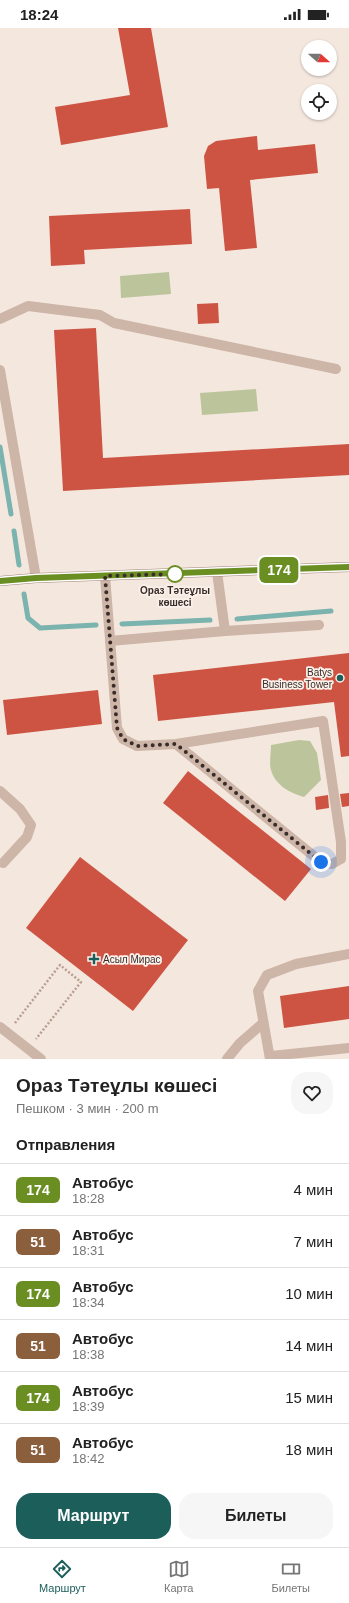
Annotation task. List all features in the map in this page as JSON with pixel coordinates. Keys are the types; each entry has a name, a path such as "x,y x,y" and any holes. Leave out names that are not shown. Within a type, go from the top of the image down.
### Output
{"street":[{"path":"0,581 36,578 349,567"}],"lane":[{"path":"0,319 28,306 100,315 114,323 336,369"},
{"path":"0,370 36,578"},
{"path":"217,572 225,631"},
{"path":"105,576 117,728 123,739 137,746 176,744 323,721 342,842 341,859 332,864 321,862 176,744"},
{"path":"110,642 225,631 319,625"},
{"path":"0,791 20,809 31,826 28,837 1,862"},
{"path":"349,954 296,964 267,975 258,991 271,1058 349,1048"},
{"path":"227,1059 240,1043 263,1023"},
{"path":"3,1030 41,1059"}],"path":[{"path":"3,1030 60,965 81,982 28,1049"}],"green space":[{"path":"169,272 171,294 121,298 120,276"},
{"path":"256,389 258,411 202,415 200,393"},
{"path":"299,740 310,741 317,753 321,780 304,797 284,788 273,775 270,764 271,745"}],"building":[{"path":"118,28 151,28 168,127 61,145 55,107 130,95"},
{"path":"257,136 258,150 315,144 318,173 250,180 257,248 225,251 219,188 207,189 204,156 208,146 216,141"},
{"path":"190,209 192,244 84,250 85,264 51,266 49,216"},
{"path":"218,303 219,323 198,324 197,304"},
{"path":"96,328 103,458 349,444 349,475 63,491 54,330"},
{"path":"349,653 349,756 341,757 334,702 158,721 153,675"},
{"path":"98,690 102,724 7,735 3,700"},
{"path":"188,771 311,869 285,901 163,803"},
{"path":"349,793 349,806 342,807 340,794"},
{"path":"328,795 329,808 316,810 315,797"},
{"path":"80,857 188,940 133,1011 26,928"},
{"path":"349,986 349,1019 284,1028 280,996"}],"waterway":[{"path":"0,447 11,514"},
{"path":"14,531 19,565"},
{"path":"24,594 28,618 40,628 96,625"},
{"path":"237,619 331,611"},
{"path":"122,624 210,620"}],"bus line":[{"name":"174","path":"0,581 36,578 349,567"}],"place":[{"name":"Ораз Тәтеұлы көшесі","path":"175,574"},
{"name":"Batys Business Tower","path":"340,678"},
{"name":"Асыл Мирас","path":"94,959"}],"route":[{"path":"175,574 105,576 117,728 123,739 137,746 176,744 321,862"}]}
